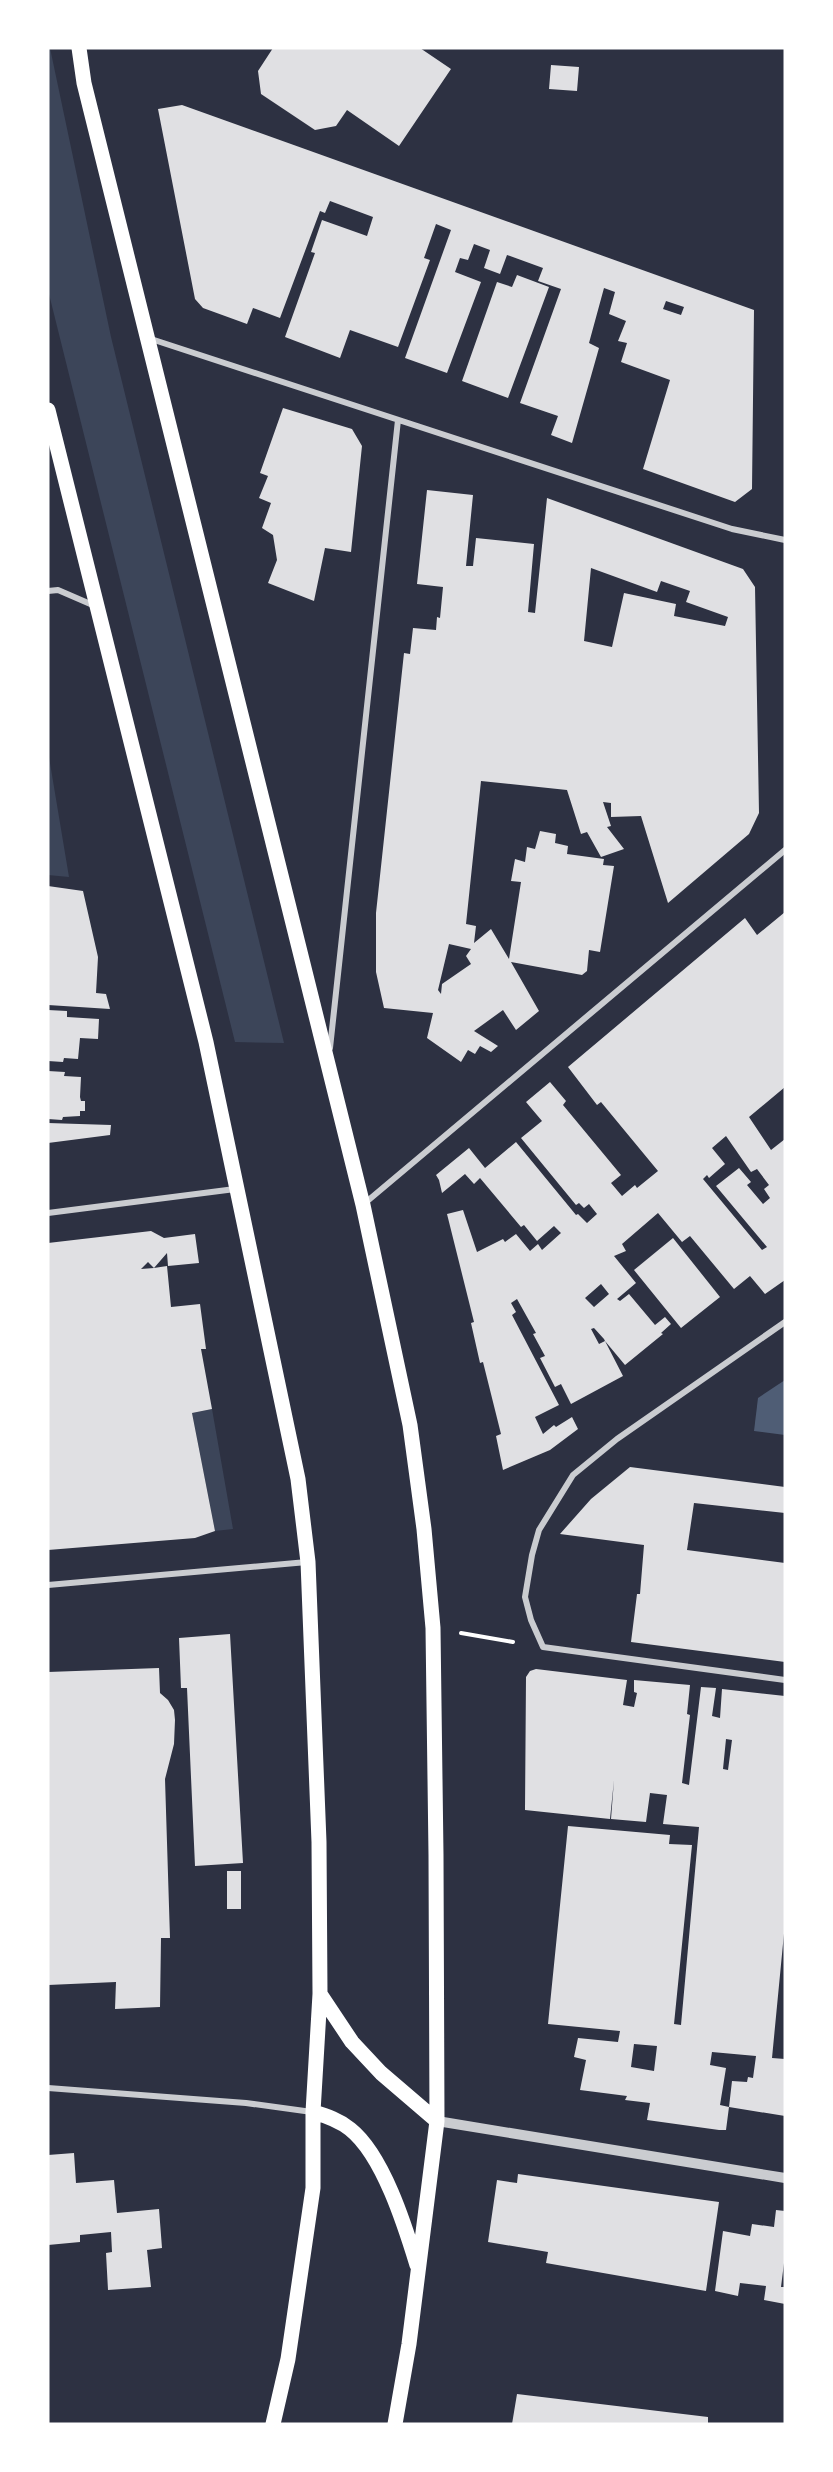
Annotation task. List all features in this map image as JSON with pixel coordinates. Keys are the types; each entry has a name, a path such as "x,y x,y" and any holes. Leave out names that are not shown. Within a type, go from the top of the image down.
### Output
{"main road":[{"path":"78,48 84,83 146,338 363,1205 410,1425 424,1529 433,1628 437,2121 410,2344 395,2424"},
{"path":"48,410 51,435 98,607 206,1042 298,1479 308,1562 319,1842 320,1994 313,2112 313,2188 288,2359 273,2424"},
{"path":"320,1994 352,2042 374,2065 437,2121"},
{"path":"313,2112 335,2118 352,2130 364,2144 394,2200 419,2271"}],"street":[{"path":"146,338 732,529 785,540"},
{"path":"328,1066 398,420"},
{"path":"48,591 58,590 98,607"},
{"path":"363,1205 785,850"},
{"path":"48,1213 238,1189"},
{"path":"785,1322 617,1439 573,1475 539,1530 525,1597 531,1620 543,1647 785,1680"},
{"path":"48,1585 308,1562"},
{"path":"48,2088 246,2103 313,2112"},
{"path":"437,2121 785,2178"}],"path":[{"path":"433,1628 543,1647"}],"shaded area":[{"path":"48,48 50,48 111,337 284,1043 235,1042 48,290"},
{"path":"48,751 69,877 48,875"},
{"path":"785,1380 785,1435 754,1431 758,1398"},
{"path":"212,1409 233,1529 215,1531 192,1413"}],"building":[{"path":"273,48 420,48 451,69 399,146 347,110 336,126 315,130 261,94 258,71"},
{"path":"551,65 579,67 577,91 549,89"},
{"path":"182,105 754,310 752,489 735,502 643,469 670,380 621,362 627,343 618,341 626,321 609,314 615,292 604,288 589,343 599,348 572,443 551,435 558,416 520,403 561,289 538,281 543,268 507,255 500,274 484,268 490,250 474,244 468,260 460,258 455,272 481,282 447,373 405,358 451,230 436,224 424,258 430,260 398,347 350,330 340,358 285,337 315,253 311,252 322,220 367,236 373,217 330,201 325,213 320,211 280,318 253,308 247,324 203,308 195,299 158,109","holes":["666,301 684,307 681,315 663,309"]},
{"path":"517,275 549,287 508,398 462,381 497,282 512,287"},
{"path":"283,408 352,429 362,446 351,552 325,548 314,601 268,583 277,560 273,535 262,528 271,503 259,498 268,476 260,473"},
{"path":"427,490 473,495 466,566 473,566 476,538 534,544 528,612 535,613 547,498 743,569 755,587 759,813 749,834 668,903 641,816 611,817 611,803 603,802 611,826 607,827 624,849 601,857 587,832 581,834 567,790 481,781 466,924 476,926 474,943 491,929 509,959 521,882 511,881 515,859 525,862 527,847 535,849 540,831 556,834 555,843 568,846 567,854 604,859 603,865 614,866 600,952 589,950 587,971 582,975 511,962 539,1011 516,1030 503,1010 474,1031 498,1046 491,1052 480,1046 475,1054 468,1050 461,1062 427,1038 433,1013 384,1008 376,972 376,913 404,653 410,654 413,628 436,630 437,617 440,618 443,587 417,584","holes":["591,568 657,592 661,581 690,591 686,602 728,617 725,626 674,616 676,604 624,593 612,647 584,641","449,944 471,949 466,956 471,964 442,984 441,994 438,990"]},
{"path":"48,886 83,891 98,957 96,993 106,994 110,1009 48,1005"},
{"path":"785,912 785,1087 749,1117 771,1150 785,1139 785,1280 765,1294 750,1276 734,1289 690,1236 682,1242 658,1213 622,1244 626,1251 614,1256 636,1283 617,1299 620,1301 629,1294 655,1325 665,1317 671,1324 661,1333 663,1334 625,1365 605,1341 623,1376 571,1404 561,1384 555,1387 540,1358 545,1356 533,1334 536,1333 517,1299 511,1303 516,1312 512,1315 559,1405 535,1417 543,1434 554,1425 556,1427 572,1417 578,1429 550,1450 503,1470 496,1436 501,1434 483,1362 480,1363 471,1323 474,1322 447,1214 463,1210 477,1252 503,1239 505,1242 516,1234 530,1251 538,1244 542,1250 561,1233 554,1226 537,1241 524,1225 521,1227 480,1178 474,1184 465,1174 442,1193 436,1175 469,1148 485,1168 516,1142 576,1215 578,1214 587,1223 597,1214 589,1204 584,1208 579,1203 576,1205 521,1138 542,1121 526,1102 550,1082 566,1101 563,1105 621,1175 611,1183 622,1196 635,1185 637,1188 658,1171 601,1102 597,1105 568,1067 745,918 757,935","holes":["726,1136 751,1172 757,1169 769,1185 764,1189 770,1198 763,1204 747,1185 751,1182 739,1168 716,1186 767,1247 762,1250 703,1179 707,1175 709,1178 725,1164 712,1148","601,1284 609,1294 594,1307 585,1298","594,1328 604,1339 605,1341 599,1344 591,1329"]},
{"path":"48,1010 67,1011 67,1017 99,1019 98,1039 80,1038 78,1059 64,1058 63,1062 48,1061"},
{"path":"48,1071 65,1072 64,1076 81,1077 80,1097 81,1101 85,1101 85,1111 80,1111 80,1116 63,1117 62,1120 48,1119"},
{"path":"48,1123 111,1125 110,1135 48,1143"},
{"path":"151,1231 164,1238 195,1234 199,1263 168,1266 167,1253 154,1268 167,1266 171,1307 200,1304 206,1349 201,1349 212,1409 192,1413 215,1531 195,1538 48,1550 48,1243","holes":["148,1262 154,1268 141,1269"]},
{"path":"673,1238 720,1297 681,1328 634,1270"},
{"path":"630,1467 785,1487 785,1513 694,1503 687,1550 785,1563 785,1662 631,1642 637,1594 640,1594 644,1545 560,1534 591,1499"},
{"path":"230,1634 243,1863 195,1866 187,1688 181,1688 179,1638"},
{"path":"159,1668 160,1693 174,1710 175,1720 174,1744 165,1779 170,1938 161,1938 160,2007 115,2009 116,1982 48,1985 48,1672"},
{"path":"536,1669 627,1680 623,1705 634,1707 637,1693 634,1692 634,1680 690,1685 687,1714 690,1715 682,1783 689,1785 701,1687 716,1688 712,1716 720,1718 722,1689 785,1696 785,1923 772,2058 785,2059 785,2116 729,2107 726,2130 719,2130 647,2120 650,2103 625,2100 627,2096 580,2090 586,2060 574,2057 578,2038 618,2042 620,2031 548,2024 568,1826 670,1835 669,1844 692,1845 674,2024 681,2025 699,1827 663,1824 667,1795 650,1793 646,1822 611,1819 614,1780 610,1819 525,1810 526,1677 530,1671","holes":["726,1739 732,1740 728,1770 723,1769","634,2044 657,2046 654,2071 631,2067","712,2052 756,2056 753,2078 748,2077 747,2082 732,2081 729,2107 720,2105 726,2068 710,2065"]},
{"path":"227,1871 241,1871 241,1909 227,1909"},
{"path":"74,2153 76,2183 114,2180 117,2213 159,2209 162,2248 147,2250 151,2287 108,2290 106,2253 112,2252 111,2232 80,2235 80,2242 48,2245 48,2155"},
{"path":"518,2174 719,2202 706,2291 546,2263 548,2252 488,2242 497,2180 517,2183"},
{"path":"776,2210 785,2211 785,2255 781,2287 785,2287 785,2304 764,2300 766,2286 740,2283 738,2296 715,2291 723,2231 750,2236 752,2224 774,2227"},
{"path":"517,2394 708,2417 708,2424 512,2424"}]}
